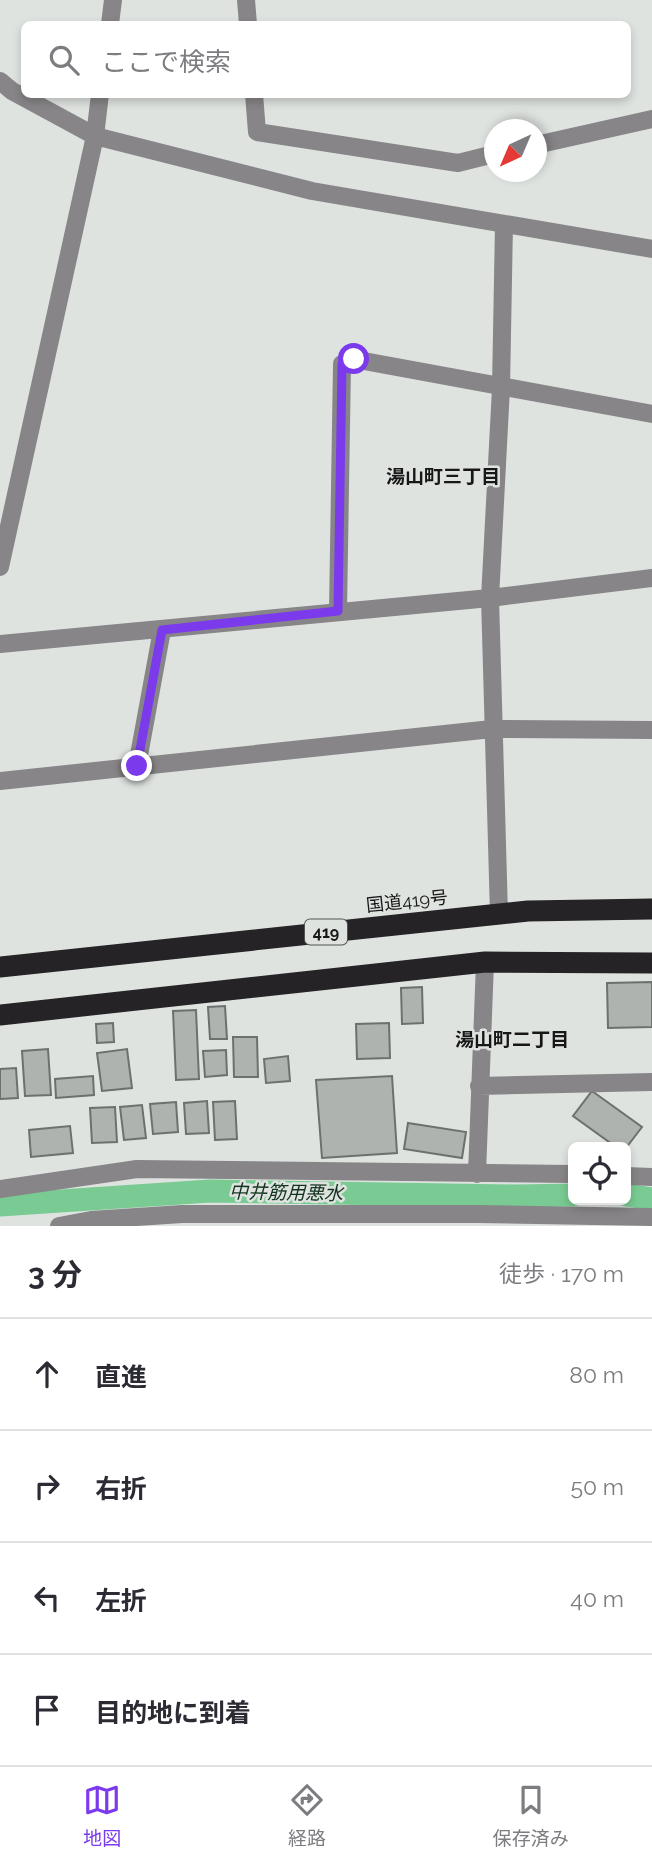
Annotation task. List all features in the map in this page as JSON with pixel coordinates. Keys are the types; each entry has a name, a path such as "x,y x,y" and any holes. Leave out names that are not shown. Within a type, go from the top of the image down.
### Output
{"highway":[{"name":"国道419号","path":"0,967 528,911 652,909"},
{"path":"0,1015 485,962 652,963"}],"street":[{"path":"110,21 113,0"},
{"path":"246,0 248,21"},
{"path":"0,81 21,96"},
{"path":"25,98 95,136 312,191 652,249"},
{"path":"0,567 95,136 100,98"},
{"path":"254,98 257,132 458,163 484,157"},
{"path":"547,143 652,119"},
{"path":"499,914 490,598 501,388 504,224"},
{"path":"338,611 342,364 354,359 652,414"},
{"path":"0,644 490,598 652,578"},
{"path":"137,766 162,630"},
{"path":"0,780 492,729 652,730"},
{"path":"477,1174 485,962"},
{"path":"480,1086 652,1082"},
{"path":"0,1189 137,1169 568,1174"},
{"path":"631,1176 652,1177"},
{"path":"60,1226 182,1214 610,1222 652,1217"}],"building":[{"path":"652,982 652,1027 608,1028 607,983"},
{"path":"422,987 423,1023 402,1024 401,988"},
{"path":"225,1006 227,1039 210,1039 208,1007"},
{"path":"196,1010 199,1079 176,1080 173,1011"},
{"path":"113,1023 114,1042 97,1043 96,1024"},
{"path":"389,1023 390,1058 357,1059 356,1024"},
{"path":"233,1037 257,1037 258,1077 234,1077"},
{"path":"48,1049 51,1095 25,1096 22,1051"},
{"path":"127,1049 132,1088 102,1091 97,1053"},
{"path":"226,1050 227,1075 205,1077 203,1051"},
{"path":"288,1056 290,1081 266,1083 264,1059"},
{"path":"16,1068 18,1098 0,1099 0,1069"},
{"path":"93,1076 94,1095 56,1098 55,1079"},
{"path":"392,1076 397,1153 322,1158 316,1080"},
{"path":"592,1091 642,1127 631,1142 609,1142 573,1116"},
{"path":"207,1101 209,1133 186,1134 184,1103"},
{"path":"235,1101 237,1139 215,1140 213,1102"},
{"path":"176,1102 178,1132 153,1134 150,1104"},
{"path":"142,1105 146,1138 124,1140 120,1107"},
{"path":"115,1107 117,1142 92,1143 90,1108"},
{"path":"408,1123 466,1132 462,1158 404,1149"},
{"path":"70,1126 73,1153 31,1157 29,1130"}],"waterway":[{"name":"中井筋用悪水","path":"0,1205 210,1191 568,1195"},
{"name":"中井筋用悪水","path":"631,1196 652,1199"}],"district":[{"name":"湯山町三丁目","path":"443,476"},
{"name":"湯山町二丁目","path":"512,1039"}],"route":[{"path":"137,766 162,630 338,611 342,364 354,359"}]}
